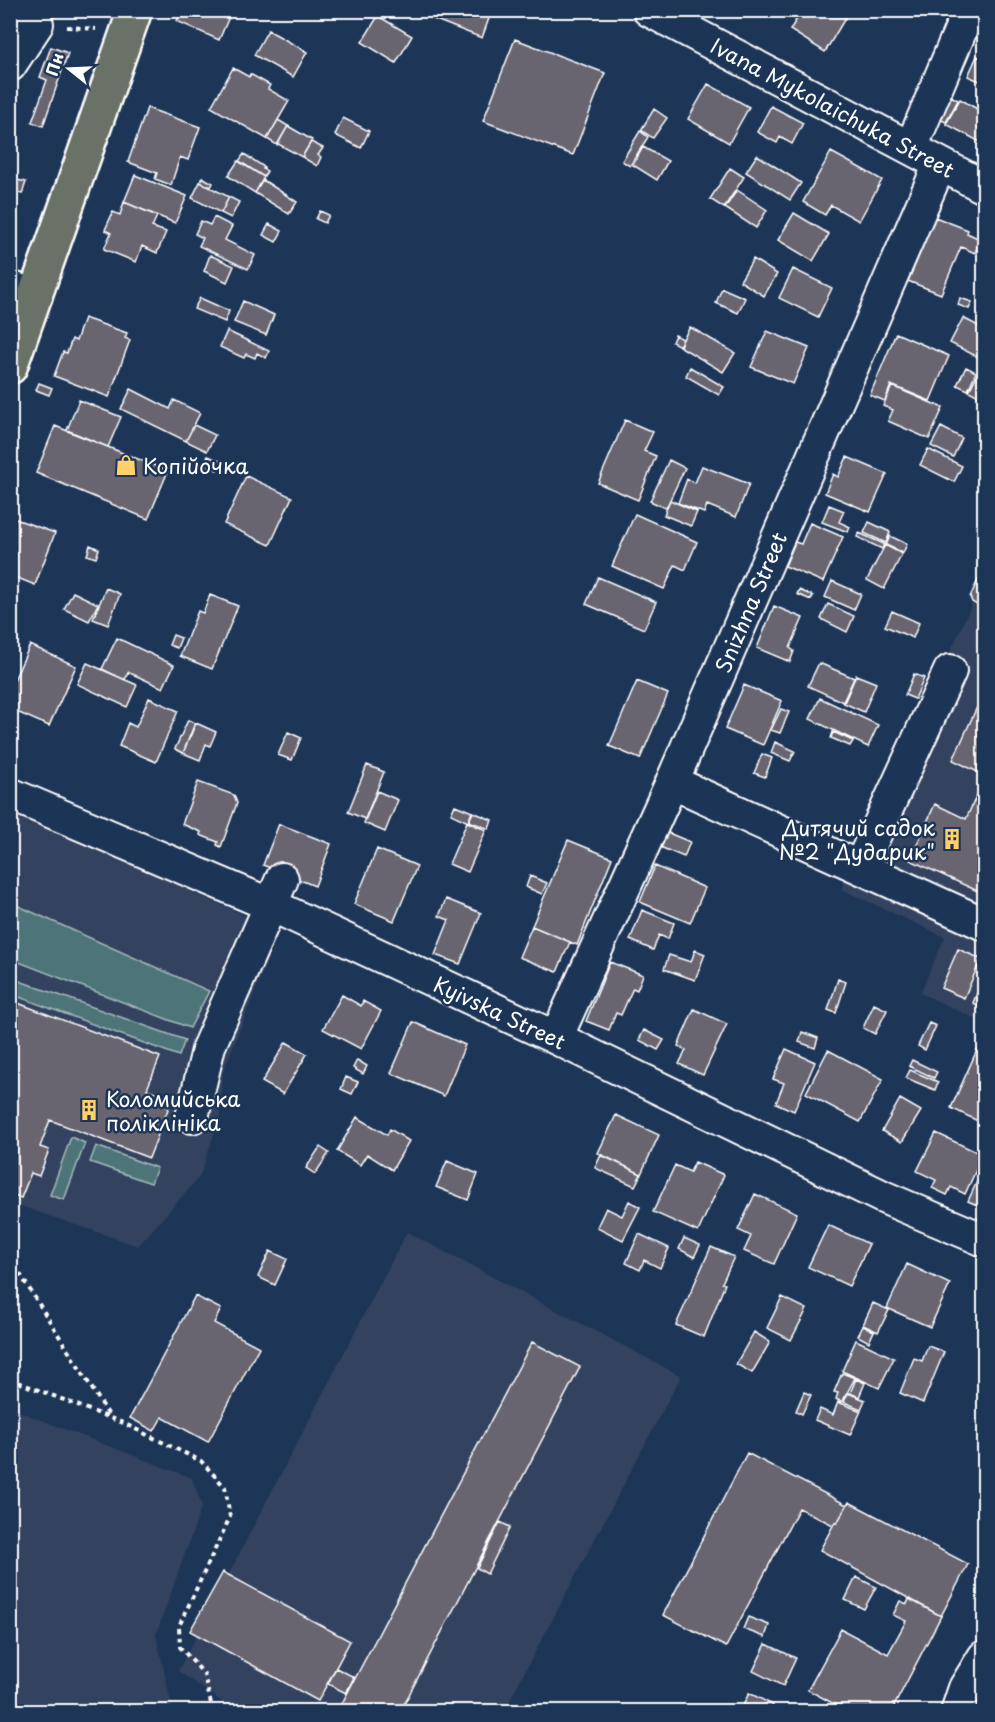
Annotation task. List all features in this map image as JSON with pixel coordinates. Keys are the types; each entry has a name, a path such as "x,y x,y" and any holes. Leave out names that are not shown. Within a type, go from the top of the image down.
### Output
{"main road":[{"path":"10,367 23,291 135,10"}],"street":[{"path":"10,65 37,24 18,10"},
{"name":"Ivana Mykolaichuka Street","path":"649,10 984,187"},
{"path":"912,148 969,10"},
{"name":"Snizhna Street","path":"556,1038 672,782 940,164"},
{"path":"860,867 950,671"},
{"path":"672,782 984,924"},
{"name":"Kyivska Street","path":"10,794 277,892 556,1038 883,1197 984,1240"},
{"path":"192,1118 209,1046 277,892"},
{"path":"957,1712 965,1688 984,1657"}],"path":[{"path":"10,1258 110,1418"},
{"path":"10,1379 110,1418 201,1461 225,1487 230,1516 179,1626 180,1647 204,1674 213,1712"}],"shaded area":[{"path":"984,578 984,1006 978,1020 920,993 945,937 841,889"},
{"path":"11,810 279,931 223,1072 220,1117 200,1176 138,1246 11,1203"},
{"path":"407,1232 681,1376 504,1711 235,1711 178,1671"},
{"path":"10,1408 192,1478 202,1506 156,1635 173,1711 11,1711"}],"green space":[{"path":"14,904 209,991 190,1028 11,959 11,914"},
{"path":"11,978 185,1040 179,1056 11,994"},
{"path":"71,1137 85,1143 64,1200 50,1195"},
{"path":"96,1146 157,1168 151,1183 90,1162"}],"building":[{"path":"182,10 232,10 219,40 177,21"},
{"path":"430,10 492,10 482,38 428,17"},
{"path":"802,10 841,10 847,15 825,52 790,30"},
{"path":"378,16 412,36 396,63 362,42"},
{"path":"268,30 307,52 293,77 254,55"},
{"path":"515,39 605,73 573,155 483,121"},
{"path":"51,47 68,53 43,126 32,122 47,80 40,77"},
{"path":"977,56 984,60 984,83 968,76"},
{"path":"233,68 270,85 268,89 289,101 267,139 211,107"},
{"path":"708,84 749,107 729,143 688,119"},
{"path":"951,96 958,100 946,122 939,119"},
{"path":"960,99 984,113 984,144 946,124"},
{"path":"771,106 803,123 792,144 780,137 777,143 757,132"},
{"path":"147,108 200,127 188,160 180,157 171,185 155,179 157,173 128,162"},
{"path":"654,109 667,118 653,138 641,130"},
{"path":"343,118 369,131 361,148 335,135"},
{"path":"278,120 288,126 277,145 267,139"},
{"path":"288,126 312,140 302,157 278,144"},
{"path":"640,131 648,137 630,166 622,161"},
{"path":"311,142 323,148 318,155 321,157 317,166 302,157"},
{"path":"643,147 668,161 657,180 633,165"},
{"path":"831,152 882,180 859,221 831,205 825,215 803,202"},
{"path":"244,154 264,167 263,169 267,171 264,177 239,161"},
{"path":"757,155 801,183 790,200 746,172"},
{"path":"238,161 264,177 255,193 228,176"},
{"path":"730,168 744,177 724,208 710,199"},
{"path":"135,175 187,196 175,223 124,202"},
{"path":"202,177 213,183 211,187 200,182"},
{"path":"17,180 26,182 22,194 14,191"},
{"path":"263,180 297,202 289,214 255,193"},
{"path":"200,182 229,197 221,213 192,198"},
{"path":"737,190 767,210 756,228 725,208"},
{"path":"229,197 239,202 231,218 221,213"},
{"path":"124,202 157,216 152,227 166,232 157,253 142,246 136,262 104,249 111,233 105,230 113,212 120,215"},
{"path":"320,211 329,215 325,223 316,219"},
{"path":"794,213 829,234 813,261 778,240"},
{"path":"214,217 232,226 225,240 255,255 248,269 199,246 203,238 195,234 201,221 210,225"},
{"path":"935,217 968,230 967,233 980,239 975,253 961,247 941,294 908,281"},
{"path":"269,224 282,231 276,242 263,235"},
{"path":"210,255 234,266 227,282 204,271"},
{"path":"753,259 777,274 764,296 740,281"},
{"path":"793,269 832,288 818,317 779,298"},
{"path":"722,288 745,298 738,313 716,303"},
{"path":"200,298 229,311 225,322 194,309"},
{"path":"960,298 972,302 969,309 958,305"},
{"path":"243,301 274,315 266,335 234,322"},
{"path":"84,318 127,333 125,338 130,340 109,397 54,376 63,352 67,353 72,339 76,341"},
{"path":"963,318 984,329 984,344 978,357 950,343"},
{"path":"690,327 735,353 723,372 679,346"},
{"path":"227,331 269,351 266,358 257,353 255,358 246,354 244,358 220,347"},
{"path":"767,331 809,348 793,384 751,367"},
{"path":"896,333 949,356 930,401 891,385 885,401 870,395"},
{"path":"675,335 683,339 680,346 672,342"},
{"path":"690,367 724,387 719,395 686,376"},
{"path":"966,367 976,372 968,390 957,385"},
{"path":"978,373 984,377 984,399 969,391"},
{"path":"39,383 52,388 49,395 36,390"},
{"path":"892,386 943,408 929,439 888,421 893,410 883,406"},
{"path":"131,389 170,409 174,400 200,413 186,441 121,409"},
{"path":"79,400 121,417 108,447 67,430"},
{"path":"625,420 653,432 644,451 656,456 638,500 598,483"},
{"path":"194,425 215,435 207,451 186,441"},
{"path":"55,426 168,471 148,519 36,473"},
{"path":"941,427 962,438 953,457 931,446"},
{"path":"928,449 962,466 954,482 920,465"},
{"path":"984,452 984,473 976,470"},
{"path":"208,456 220,461 217,470 204,465"},
{"path":"847,457 887,474 870,512 825,493 833,474 838,477"},
{"path":"669,460 685,468 666,508 650,501"},
{"path":"702,466 749,484 736,517 707,505 704,513 678,503 687,479 695,483"},
{"path":"246,476 292,497 270,545 224,524"},
{"path":"670,500 697,512 691,526 664,515"},
{"path":"829,505 844,511 839,522 850,527 848,532 822,522"},
{"path":"635,514 697,542 685,570 675,565 664,589 612,566"},
{"path":"10,517 55,533 35,585 10,575"},
{"path":"869,522 890,532 886,543 864,533"},
{"path":"810,523 843,537 823,582 785,566 795,542 801,544"},
{"path":"859,533 884,544 882,549 857,537"},
{"path":"890,536 907,544 903,553 886,545"},
{"path":"90,545 99,549 96,558 87,555"},
{"path":"885,545 902,554 884,589 867,580"},
{"path":"598,577 656,602 644,629 586,604"},
{"path":"984,578 984,609 972,602 970,597 978,580"},
{"path":"832,581 861,594 854,610 825,597"},
{"path":"106,588 120,594 108,625 93,619"},
{"path":"799,590 813,596 811,600 797,594"},
{"path":"73,592 98,604 89,621 64,609"},
{"path":"210,595 238,606 212,669 180,656 198,611 203,613"},
{"path":"828,604 854,616 847,632 821,619"},
{"path":"774,606 803,618 790,648 794,651 790,662 757,648"},
{"path":"892,611 919,623 913,638 885,626"},
{"path":"173,635 181,638 177,648 169,645"},
{"path":"117,638 174,665 163,688 128,672 125,680 102,669"},
{"path":"30,645 76,666 49,726 10,709 10,689"},
{"path":"87,663 137,685 127,707 77,684"},
{"path":"819,663 854,678 843,702 808,686"},
{"path":"914,674 924,678 915,699 905,695"},
{"path":"856,675 876,683 864,712 844,703"},
{"path":"637,681 668,694 640,759 609,746"},
{"path":"744,685 782,701 763,745 725,729"},
{"path":"149,698 178,711 156,762 119,746 128,723 136,727"},
{"path":"820,698 878,725 868,747 810,719"},
{"name":"Дитячий садок №2 \"Дударик\"","path":"977,707 984,711 984,775 953,760"},
{"path":"781,709 789,712 780,733 771,730"},
{"path":"188,720 195,723 183,753 175,749"},
{"path":"196,723 216,732 210,746 206,744 200,760 183,753"},
{"path":"288,732 301,738 292,760 278,755"},
{"path":"833,732 853,741 850,746 831,738"},
{"path":"775,742 795,751 790,761 771,753"},
{"path":"762,754 772,758 765,777 754,773"},
{"path":"367,765 384,772 365,819 348,812"},
{"name":"Дитячий садок №2 \"Дударик\"","path":"984,779 984,894 910,860 935,804 966,819"},
{"path":"198,782 234,795 237,803 221,847 217,845 218,842 182,824"},
{"path":"377,791 398,800 385,832 364,823"},
{"path":"455,805 472,812 468,822 451,814"},
{"path":"473,812 492,820 489,829 469,821"},
{"path":"467,822 486,830 468,872 449,864"},
{"path":"279,824 331,844 315,886 263,865"},
{"path":"666,832 690,842 684,857 660,847"},
{"path":"568,840 612,858 577,945 532,926"},
{"path":"377,849 417,866 394,921 354,904"},
{"path":"655,866 705,888 690,923 640,902"},
{"path":"530,876 547,883 542,894 526,887"},
{"path":"446,899 481,913 460,964 435,955 449,920 439,916"},
{"path":"642,910 674,923 668,939 659,935 653,950 630,940"},
{"path":"532,926 570,942 557,972 519,957"},
{"path":"958,949 981,959 964,998 941,988"},
{"path":"695,950 705,954 695,980 664,969 669,955 691,962"},
{"path":"610,962 643,975 637,990 633,988 621,1015 616,1013 609,1030 586,1021"},
{"path":"838,979 846,982 836,1013 828,1010"},
{"path":"979,988 984,990 981,1007 973,1003"},
{"path":"342,995 361,1006 363,1001 381,1011 361,1049 323,1029"},
{"name":"Коломийська поліклініка","path":"10,1000 160,1057 147,1089 172,1099 149,1158 50,1120 40,1147 49,1150 39,1176 31,1173 21,1198 10,1195"},
{"path":"874,1004 887,1010 875,1034 863,1028"},
{"path":"694,1009 727,1024 703,1075 679,1064 686,1050 678,1046"},
{"path":"413,1022 465,1045 444,1096 391,1073"},
{"path":"929,1023 936,1026 925,1050 918,1046"},
{"path":"644,1030 664,1040 658,1050 639,1040"},
{"path":"802,1032 818,1038 815,1048 799,1042"},
{"path":"286,1042 307,1054 283,1094 262,1082"},
{"path":"786,1049 815,1062 794,1111 776,1103 784,1083 773,1079"},
{"path":"828,1050 883,1079 860,1122 806,1093"},
{"path":"977,1050 984,1053 984,1124 951,1108"},
{"path":"357,1060 367,1066 363,1074 353,1068"},
{"path":"912,1060 937,1072 934,1078 909,1066"},
{"path":"910,1070 938,1082 935,1090 906,1078"},
{"path":"346,1077 358,1082 352,1094 341,1089"},
{"path":"900,1099 921,1111 902,1142 882,1131"},
{"path":"616,1115 659,1135 641,1174 598,1153"},
{"path":"357,1117 387,1135 390,1129 409,1141 392,1170 367,1154 360,1165 337,1151"},
{"path":"936,1133 983,1155 965,1194 951,1187 947,1195 932,1188 936,1180 917,1171"},
{"path":"320,1147 329,1153 315,1174 306,1168"},
{"path":"601,1155 641,1174 635,1186 595,1168"},
{"path":"447,1161 478,1174 468,1200 436,1187"},
{"path":"695,1162 724,1175 698,1232 653,1212 675,1165 690,1172"},
{"path":"984,1166 984,1208 968,1201"},
{"path":"755,1194 797,1213 774,1264 744,1251 751,1236 738,1230"},
{"path":"629,1201 640,1207 623,1240 597,1227 606,1208 622,1216"},
{"path":"828,1225 869,1244 849,1286 808,1267"},
{"path":"639,1234 669,1248 660,1268 644,1260 640,1270 626,1263"},
{"path":"684,1238 700,1245 694,1257 679,1249"},
{"path":"711,1247 734,1257 722,1283 725,1284 704,1337 676,1325"},
{"path":"270,1251 287,1259 275,1285 258,1277"},
{"path":"907,1264 950,1284 930,1327 887,1308"},
{"path":"195,1296 221,1309 214,1323 259,1347 208,1442 162,1417 154,1431 130,1418"},
{"path":"782,1297 807,1309 791,1340 767,1328"},
{"path":"873,1303 889,1310 878,1332 863,1325"},
{"path":"863,1326 874,1331 869,1342 858,1336"},
{"path":"754,1332 770,1342 752,1373 736,1364"},
{"path":"856,1340 894,1358 879,1388 842,1371"},
{"path":"532,1342 580,1367 400,1712 338,1711"},
{"path":"928,1346 944,1352 923,1403 900,1393 914,1358 922,1361"},
{"path":"842,1373 855,1378 842,1402 836,1399 838,1393 834,1392"},
{"path":"856,1379 865,1383 859,1397 850,1393"},
{"path":"804,1392 811,1395 802,1414 796,1411"},
{"path":"848,1393 865,1400 861,1409 844,1402"},
{"path":"838,1402 861,1411 850,1435 815,1420 820,1409 833,1415"},
{"path":"747,1453 847,1505 837,1523 833,1525 799,1508 726,1647 663,1615"},
{"path":"849,1502 968,1564 941,1616 820,1550"},
{"path":"500,1522 510,1527 487,1574 477,1568"},
{"path":"223,1572 350,1641 318,1701 190,1631"},
{"path":"856,1577 876,1587 864,1609 845,1600"},
{"path":"909,1599 941,1616 891,1712 849,1712 808,1690 841,1629 888,1654 906,1621 893,1615 900,1601 907,1604"},
{"path":"748,1617 769,1625 765,1637 743,1629"},
{"path":"766,1644 796,1658 783,1686 753,1671"},
{"path":"336,1668 354,1677 346,1693 328,1684"},
{"path":"749,1693 773,1705 769,1712 740,1712"}],"place":[{"name":"Копійочка","path":"126,465"},
{"name":"Дитячий садок №2 \"Дударик\"","path":"952,839"},
{"name":"Коломийська поліклініка","path":"89,1110"}]}
